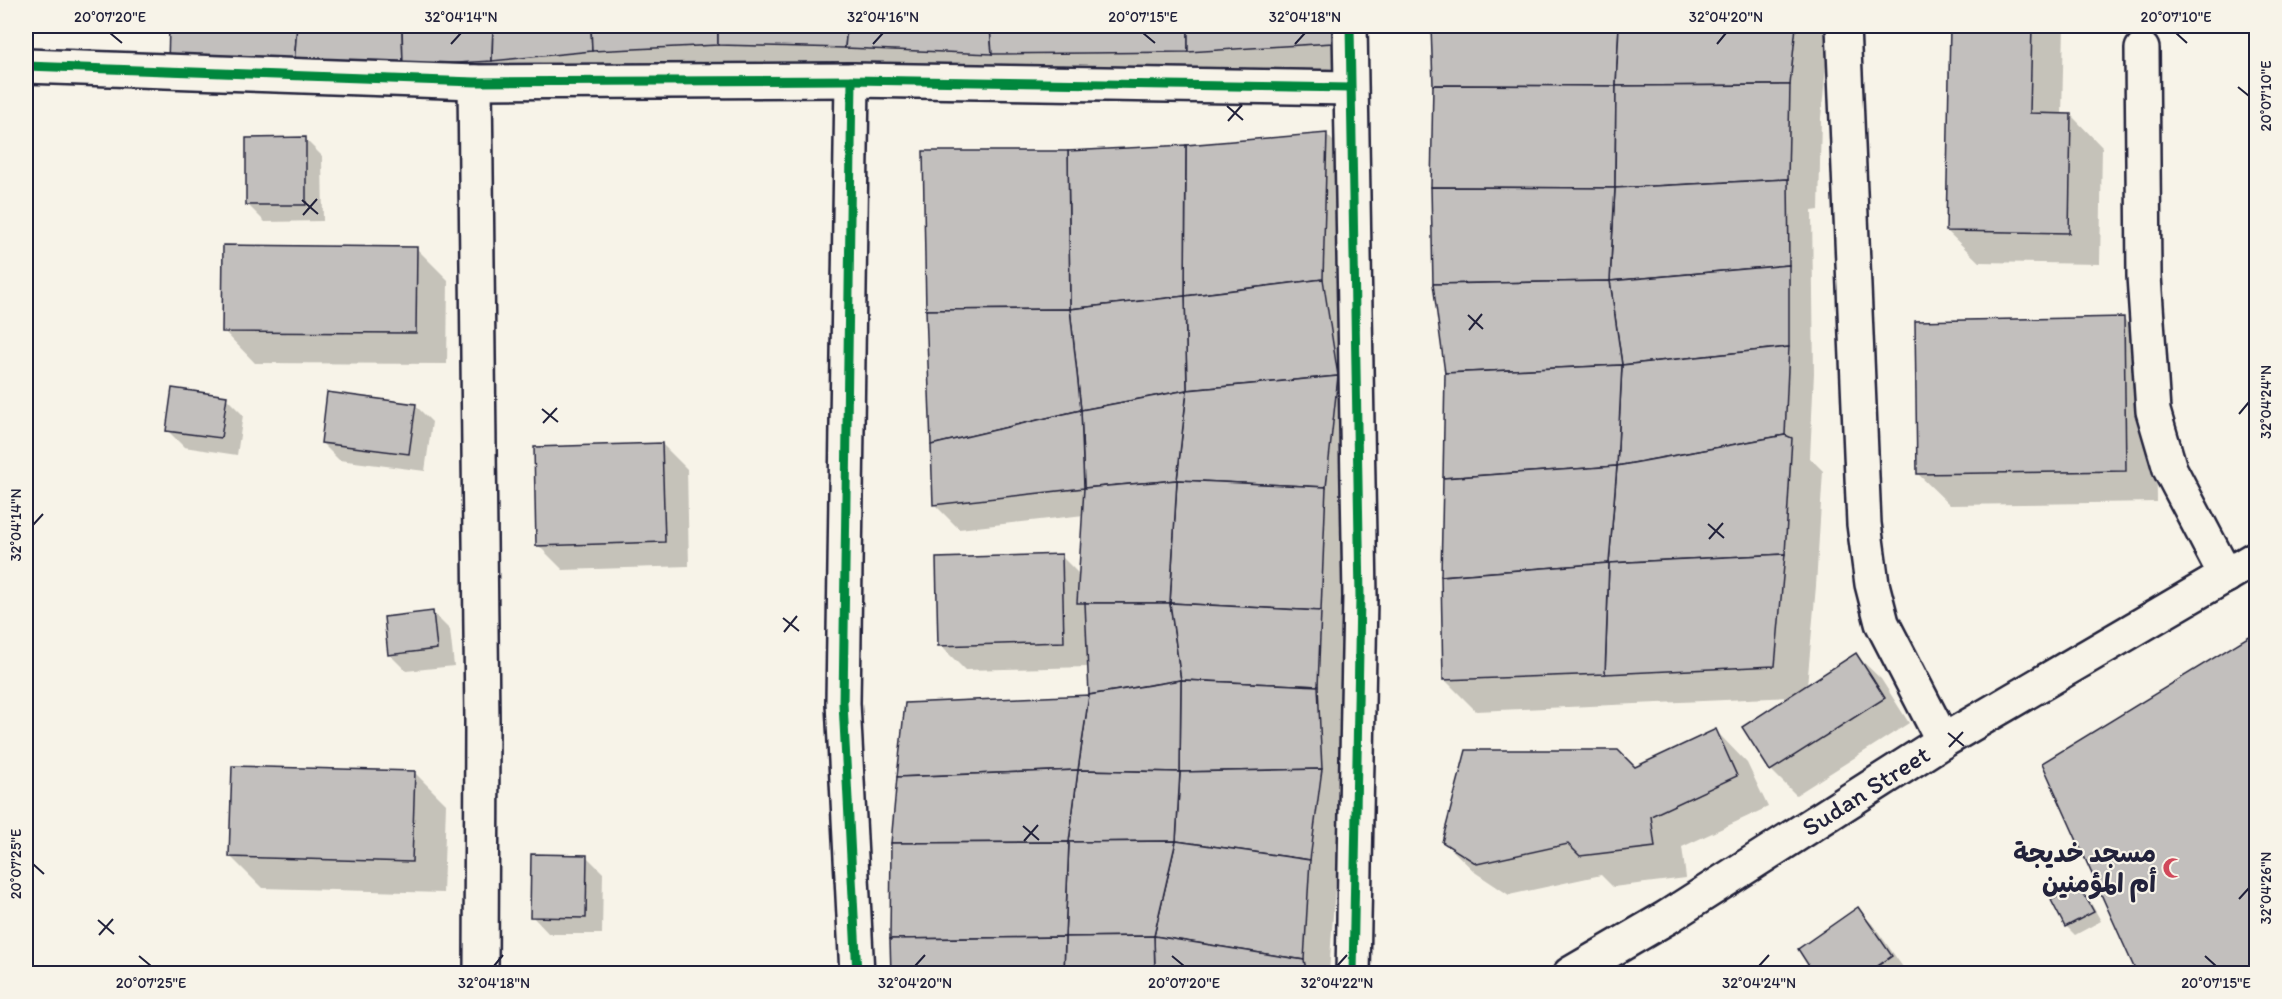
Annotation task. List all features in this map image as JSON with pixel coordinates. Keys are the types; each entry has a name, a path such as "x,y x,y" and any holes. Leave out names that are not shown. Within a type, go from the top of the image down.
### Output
{"street":[{"path":"1350,26 1360,597 1353,974"},
{"path":"1843,26 1864,524 1872,584 1882,623 1943,741"},
{"path":"2142,49 2144,276 2153,411 2170,469 2226,576"},
{"path":"26,66 475,82 852,80 1350,88"},
{"path":"852,80 843,703 857,974"},
{"path":"475,82 482,722 481,974"},
{"name":"Sudan Street","path":"1570,974 1666,918 1943,741 2256,558"}],"building":[{"path":"169,26 297,26 294,66 168,65"},
{"path":"297,26 402,26 403,66 294,66"},
{"path":"402,26 493,26 492,61 403,66"},
{"path":"493,26 591,26 592,51 492,61"},
{"path":"591,26 718,26 718,45 592,51"},
{"path":"718,26 847,26 845,48 718,45"},
{"path":"847,26 990,26 992,54 845,48"},
{"path":"990,26 1188,26 1188,52 992,54"},
{"path":"1188,26 1333,26 1333,43 1188,52"},
{"path":"1431,26 1619,26 1616,86 1433,85"},
{"path":"1619,26 1796,26 1790,85 1616,86"},
{"path":"1950,26 2032,26 2030,113 2071,114 2069,233 1946,231"},
{"path":"1433,85 1616,86 1615,188 1431,187"},
{"path":"1790,85 1788,179 1615,188 1616,86"},
{"path":"1327,133 1323,279 1185,296 1186,145"},
{"path":"306,137 306,205 246,205 246,138"},
{"path":"1186,145 1185,296 1070,309 1068,151"},
{"path":"923,151 1068,151 1070,309 926,310"},
{"path":"1788,179 1789,265 1610,281 1615,188"},
{"path":"1431,187 1615,188 1610,281 1433,284"},
{"path":"223,245 417,247 416,333 222,332"},
{"path":"1789,265 1789,347 1622,365 1610,281"},
{"path":"1323,279 1338,376 1187,390 1185,296"},
{"path":"1610,281 1622,365 1445,373 1433,284"},
{"path":"1185,296 1187,390 1081,410 1070,309"},
{"path":"1070,309 1081,410 931,445 926,310"},
{"path":"2124,317 2126,471 1917,474 1915,321"},
{"path":"1789,347 1785,435 1617,466 1622,365"},
{"path":"1622,365 1617,466 1443,478 1445,373"},
{"path":"1338,376 1326,487 1177,480 1187,390"},
{"path":"172,388 227,396 221,438 166,431"},
{"path":"1187,390 1177,480 1084,488 1081,410"},
{"path":"327,392 416,404 409,454 321,443"},
{"path":"1081,410 1084,488 933,505 931,445"},
{"path":"1785,435 1792,438 1785,554 1609,563 1617,466"},
{"path":"662,443 665,542 536,546 534,447"},
{"path":"1617,466 1609,563 1441,576 1443,478"},
{"path":"1177,480 1326,487 1321,611 1170,603"},
{"path":"1177,480 1170,603 1077,603 1084,488"},
{"path":"1062,554 1064,642 938,646 936,558"},
{"path":"1785,554 1775,666 1605,674 1609,563"},
{"path":"1609,563 1605,674 1443,680 1441,576"},
{"path":"1085,603 1170,603 1181,680 1089,695"},
{"path":"1170,603 1321,611 1318,686 1181,680"},
{"path":"433,611 437,649 388,655 384,617"},
{"name":"مسجد خديجة أم المؤمنين","path":"2256,632 2256,974 2137,974 2042,763"},
{"path":"1856,653 1885,698 1770,771 1742,727"},
{"path":"1181,680 1318,686 1322,769 1180,772"},
{"path":"1181,680 1180,772 1078,770 1089,695"},
{"path":"1089,695 1078,770 897,777 905,703"},
{"path":"1716,729 1737,776 1651,816 1655,847 1580,856 1568,844 1477,864 1442,842 1466,750 1618,750 1635,767"},
{"path":"232,766 415,771 412,862 229,857"},
{"path":"1322,769 1310,860 1176,841 1180,772"},
{"path":"1078,770 1180,772 1176,841 1069,842"},
{"path":"1078,770 1069,842 891,843 897,777"},
{"path":"1176,841 1310,860 1304,960 1154,936"},
{"path":"1176,841 1154,936 1065,937 1069,842"},
{"path":"1069,842 1065,937 890,939 891,843"},
{"path":"531,854 587,855 586,918 530,917"},
{"path":"2079,885 2094,912 2065,927 2051,900"},
{"path":"1858,907 1892,956 1866,974 1814,974 1798,949"},
{"path":"1154,936 1304,960 1307,974 1155,974"},
{"path":"1154,936 1155,974 1064,974 1065,937"},
{"path":"1065,937 1064,974 891,974 890,939"}],"cycle path":[{"path":"1350,26 1360,597 1353,974"},
{"path":"26,66 475,82 852,80 1350,88"},
{"path":"852,80 843,703 857,974"}],"place":[{"name":"مسجد خديجة أم المؤمنين","path":"2173,868"}]}
